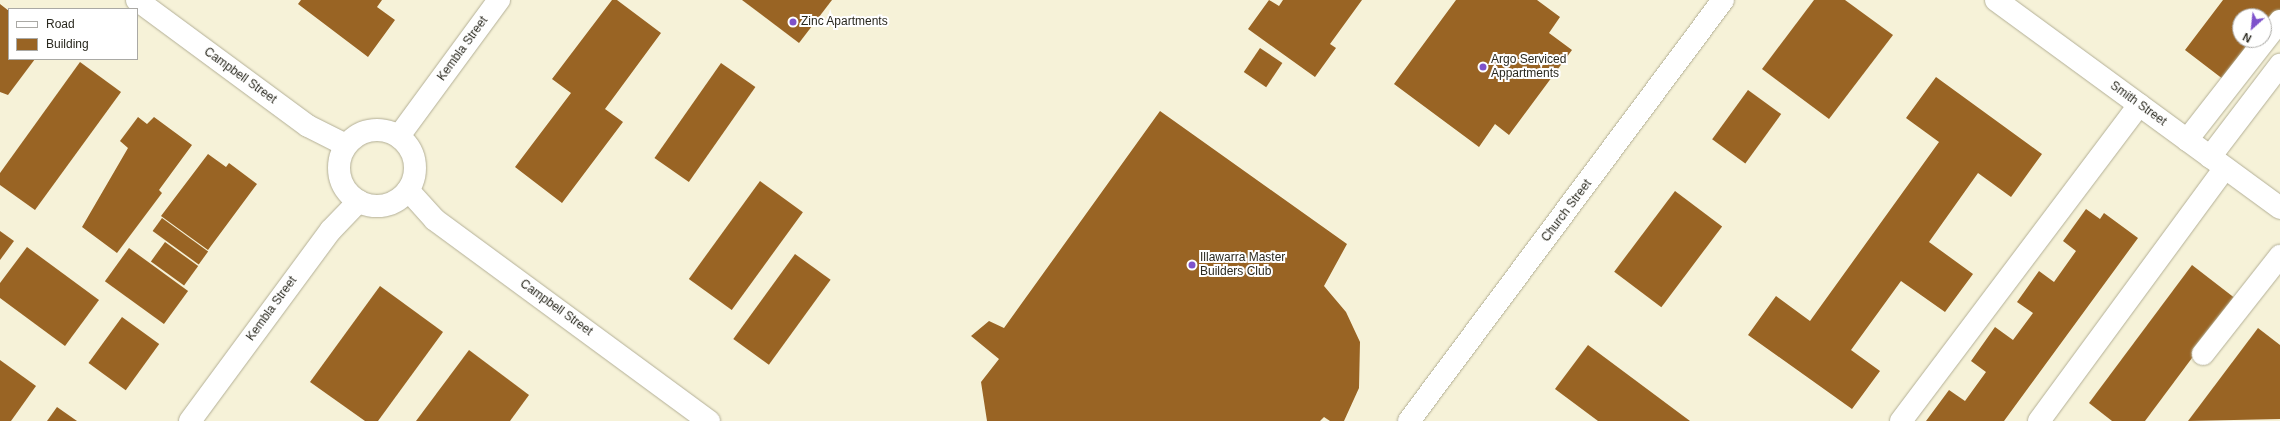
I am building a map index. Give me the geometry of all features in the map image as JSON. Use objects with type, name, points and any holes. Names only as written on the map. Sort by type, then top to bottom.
[{"type":"street","name":"Campbell Street","points":[[137,0],[308,126],[346,145]]},
{"type":"street","name":"Kembla Street","points":[[399,136],[499,0]]},
{"type":"street","name":"Church Street","points":[[1410,421],[1723,0]]},
{"type":"street","name":"Smith Street","points":[[1996,0],[2280,208]]},
{"type":"street","points":[[2187,140],[2280,21]]},
{"type":"street","points":[[2039,421],[2218,162],[2280,65]]},
{"type":"street","points":[[1901,421],[2139,105]]},
{"type":"street","points":[[373,130],[399,136],[414,157],[415,170],[408,190],[394,202],[381,206],[359,201],[349,194],[339,173],[346,145],[361,133],[373,130]]},
{"type":"street","name":"Campbell Street","points":[[408,190],[436,220],[709,421]]},
{"type":"street","name":"Kembla Street","points":[[190,421],[331,230],[359,201]]},
{"type":"street","points":[[2203,354],[2280,256]]},
{"type":"building","points":[[301,0],[382,0],[377,7],[395,20],[368,57],[298,4]]},
{"type":"building","points":[[612,0],[617,0],[661,33],[605,109],[623,122],[562,203],[515,167],[571,93],[552,79]]},
{"type":"building","name":"Zinc Apartments","points":[[742,0],[832,0],[799,43]]},
{"type":"building","points":[[1269,0],[1279,6],[1283,0],[1362,0],[1330,44],[1336,48],[1315,77],[1248,29]]},
{"type":"building","name":"Argo Serviced Appartments","points":[[1456,0],[1537,0],[1560,17],[1549,33],[1572,50],[1509,135],[1495,124],[1479,147],[1394,84]]},
{"type":"building","points":[[1814,0],[1845,0],[1893,35],[1829,119],[1762,69]]},
{"type":"building","points":[[2223,0],[2280,0],[2280,23],[2272,34],[2272,8],[2232,8],[2232,48],[2261,48],[2232,86],[2185,50]]},
{"type":"building","points":[[0,4],[8,10],[8,60],[34,60],[8,95],[0,92]]},
{"type":"building","points":[[1260,48],[1282,63],[1266,87],[1244,72]]},
{"type":"building","points":[[80,62],[121,92],[35,210],[0,185],[0,173]]},
{"type":"building","points":[[721,63],[755,87],[689,182],[654,158]]},
{"type":"building","points":[[1936,77],[2042,154],[2011,197],[1978,173],[1929,242],[1973,274],[1945,312],[1901,281],[1851,350],[1880,371],[1852,409],[1748,335],[1776,296],[1810,321],[1939,142],[1906,118]]},
{"type":"building","points":[[1748,90],[1781,114],[1745,163],[1712,139]]},
{"type":"building","name":"Illawarra Master Builders Club","points":[[1160,111],[1347,244],[1324,286],[1346,312],[1360,342],[1359,388],[1344,421],[1330,421],[1324,417],[1320,421],[987,421],[981,382],[999,359],[971,336],[989,321],[1004,328]]},
{"type":"building","points":[[138,117],[147,124],[154,117],[192,145],[159,190],[162,193],[117,253],[82,227],[128,148],[120,141]]},
{"type":"building","points":[[208,154],[226,167],[229,163],[257,184],[208,250],[161,216]]},
{"type":"building","points":[[760,181],[803,212],[732,310],[689,279]]},
{"type":"building","points":[[1675,191],[1722,227],[1661,307],[1614,272]]},
{"type":"building","points":[[2086,209],[2100,219],[2104,213],[2138,238],[2004,421],[1926,421],[1949,390],[1965,401],[1986,372],[1971,361],[1995,327],[2013,340],[2033,313],[2017,302],[2039,271],[2054,282],[2076,251],[2063,241]]},
{"type":"building","points":[[162,218],[208,252],[199,264],[153,231]]},
{"type":"building","points":[[0,231],[14,241],[0,260]]},
{"type":"building","points":[[165,242],[198,266],[184,286],[151,261]]},
{"type":"building","points":[[27,247],[99,300],[65,346],[0,298],[0,283]]},
{"type":"building","points":[[129,248],[188,291],[164,324],[105,281]]},
{"type":"building","points":[[795,254],[831,280],[769,365],[733,339]]},
{"type":"building","points":[[2192,265],[2236,299],[2145,421],[2112,421],[2089,403]]},
{"type":"building","points":[[380,286],[443,332],[378,421],[365,421],[310,382]]},
{"type":"building","points":[[122,317],[159,344],[126,390],[88,363]]},
{"type":"building","points":[[2258,328],[2280,345],[2280,419],[2188,421]]},
{"type":"building","points":[[1588,345],[1690,421],[1598,421],[1555,389]]},
{"type":"building","points":[[469,350],[529,395],[510,421],[416,421]]},
{"type":"building","points":[[0,360],[36,386],[11,421],[0,421]]},
{"type":"building","points":[[57,407],[77,421],[47,421]]},
{"type":"place","name":"Zinc Apartments","points":[[793,22]]},
{"type":"place","name":"Argo Serviced Appartments","points":[[1483,67]]},
{"type":"place","name":"Illawarra Master Builders Club","points":[[1192,265]]}]
